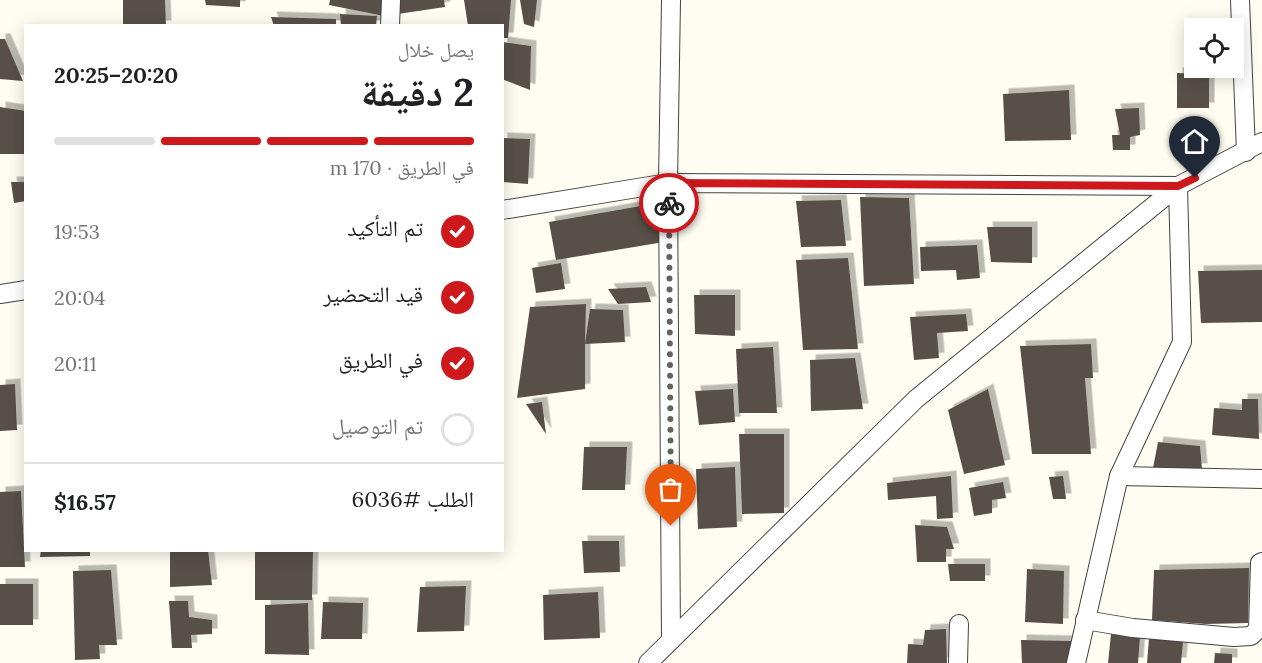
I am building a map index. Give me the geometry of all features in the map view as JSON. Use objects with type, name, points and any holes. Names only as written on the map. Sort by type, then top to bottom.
[{"type":"street","points":[[390,24],[391,0]]},
{"type":"street","points":[[671,0],[668,183],[671,640]]},
{"type":"street","points":[[1240,0],[1246,152]]},
{"type":"street","points":[[648,663],[916,399],[1178,186],[1262,142]]},
{"type":"street","points":[[504,210],[668,183],[1178,186]]},
{"type":"street","points":[[1076,663],[1119,476],[1182,342],[1178,186]]},
{"type":"street","points":[[0,294],[24,290]]},
{"type":"street","points":[[1119,476],[1262,479]]},
{"type":"street","points":[[1085,620],[1133,628],[1234,637],[1251,636],[1258,629],[1262,562]]},
{"type":"street","points":[[958,663],[959,624]]},
{"type":"building","points":[[123,0],[165,0],[166,24],[123,24]]},
{"type":"building","points":[[205,0],[240,0],[240,7],[206,5]]},
{"type":"building","points":[[330,0],[382,0],[384,16],[329,5]]},
{"type":"building","points":[[392,0],[444,0],[445,7],[391,15]]},
{"type":"building","points":[[464,0],[511,0],[508,38],[504,38],[504,24],[468,24]]},
{"type":"building","points":[[520,0],[537,0],[534,27],[524,24]]},
{"type":"building","points":[[340,14],[377,16],[376,24],[341,24]]},
{"type":"building","points":[[271,17],[336,19],[336,24],[273,24]]},
{"type":"building","points":[[0,39],[5,39],[23,81],[0,79]]},
{"type":"building","points":[[504,42],[531,46],[530,90],[504,80]]},
{"type":"building","points":[[1177,73],[1184,73],[1184,78],[1209,78],[1209,108],[1177,108]]},
{"type":"building","points":[[1069,90],[1071,140],[1005,141],[1003,94]]},
{"type":"building","points":[[0,107],[24,111],[24,154],[0,154]]},
{"type":"building","points":[[1139,108],[1140,135],[1130,137],[1130,150],[1113,150],[1112,135],[1120,135],[1115,109]]},
{"type":"building","points":[[504,138],[530,139],[528,184],[504,182]]},
{"type":"building","points":[[11,182],[24,182],[24,201],[14,203]]},
{"type":"building","points":[[860,197],[909,198],[914,284],[864,286]]},
{"type":"building","points":[[841,200],[846,246],[801,247],[796,201]]},
{"type":"building","points":[[658,203],[664,242],[556,260],[549,222]]},
{"type":"building","points":[[987,227],[1032,227],[1032,263],[991,262]]},
{"type":"building","points":[[977,245],[980,278],[957,280],[956,270],[921,271],[920,247]]},
{"type":"building","points":[[848,258],[858,349],[803,350],[796,260]]},
{"type":"building","points":[[561,263],[565,289],[536,293],[532,268]]},
{"type":"building","points":[[1262,270],[1262,322],[1201,323],[1198,271]]},
{"type":"building","points":[[646,287],[651,302],[618,304],[608,289]]},
{"type":"building","points":[[694,295],[735,295],[735,336],[695,334]]},
{"type":"building","points":[[586,304],[585,389],[517,398],[530,307]]},
{"type":"building","points":[[590,309],[623,310],[625,342],[585,344]]},
{"type":"building","points":[[966,314],[968,331],[937,333],[939,358],[914,360],[910,317]]},
{"type":"building","points":[[1091,344],[1093,378],[1085,378],[1091,454],[1032,454],[1020,346]]},
{"type":"building","points":[[773,347],[777,413],[739,413],[736,349]]},
{"type":"building","points":[[855,358],[863,409],[811,411],[810,360]]},
{"type":"building","points":[[15,384],[17,430],[0,431],[0,385]]},
{"type":"building","points":[[733,389],[735,422],[699,425],[695,391]]},
{"type":"building","points":[[988,389],[1005,465],[964,474],[948,410]]},
{"type":"building","points":[[1242,399],[1258,399],[1259,439],[1212,435],[1214,408],[1242,410]]},
{"type":"building","points":[[542,402],[546,434],[526,404]]},
{"type":"building","points":[[739,434],[784,434],[784,513],[742,514]]},
{"type":"building","points":[[1158,442],[1200,446],[1202,469],[1153,468]]},
{"type":"building","points":[[584,447],[627,447],[625,490],[582,490]]},
{"type":"building","points":[[735,467],[737,527],[698,529],[696,469]]},
{"type":"building","points":[[951,476],[953,518],[937,519],[936,496],[888,500],[887,483]]},
{"type":"building","points":[[1063,476],[1066,499],[1053,499],[1049,477]]},
{"type":"building","points":[[1003,482],[1006,498],[992,500],[992,513],[974,516],[969,488]]},
{"type":"building","points":[[21,491],[25,567],[0,567],[0,492]]},
{"type":"building","points":[[915,525],[947,527],[954,549],[946,549],[946,562],[917,562]]},
{"type":"building","points":[[582,541],[619,541],[620,572],[584,573]]},
{"type":"building","points":[[41,552],[90,552],[90,556],[40,557]]},
{"type":"building","points":[[170,552],[208,552],[212,585],[170,587]]},
{"type":"building","points":[[255,552],[313,552],[312,600],[255,600]]},
{"type":"building","points":[[948,564],[985,564],[985,581],[950,581]]},
{"type":"building","points":[[1249,568],[1248,623],[1206,624],[1152,620],[1154,570]]},
{"type":"building","points":[[1027,569],[1064,571],[1063,624],[1025,622]]},
{"type":"building","points":[[111,570],[117,645],[99,645],[100,659],[75,660],[73,571]]},
{"type":"building","points":[[0,584],[33,584],[33,625],[0,625]]},
{"type":"building","points":[[466,586],[464,631],[417,632],[420,587]]},
{"type":"building","points":[[598,592],[600,638],[544,640],[543,595]]},
{"type":"building","points":[[169,601],[188,601],[189,617],[212,620],[212,634],[191,635],[192,648],[172,648]]},
{"type":"building","points":[[323,602],[363,603],[362,639],[321,639]]},
{"type":"building","points":[[308,603],[309,655],[265,654],[265,605]]},
{"type":"building","points":[[946,629],[947,663],[907,663],[908,644],[923,645],[925,630]]},
{"type":"building","points":[[1111,634],[1140,637],[1138,663],[1108,663]]},
{"type":"building","points":[[1149,639],[1183,642],[1181,663],[1147,663]]},
{"type":"building","points":[[1021,640],[1073,641],[1070,663],[1022,663]]},
{"type":"building","points":[[1215,653],[1232,654],[1232,663],[1214,663]]},
{"type":"way so far","points":[[669,203],[671,526]]},
{"type":"route","points":[[669,203],[668,183],[1178,186],[1195,178]]}]
